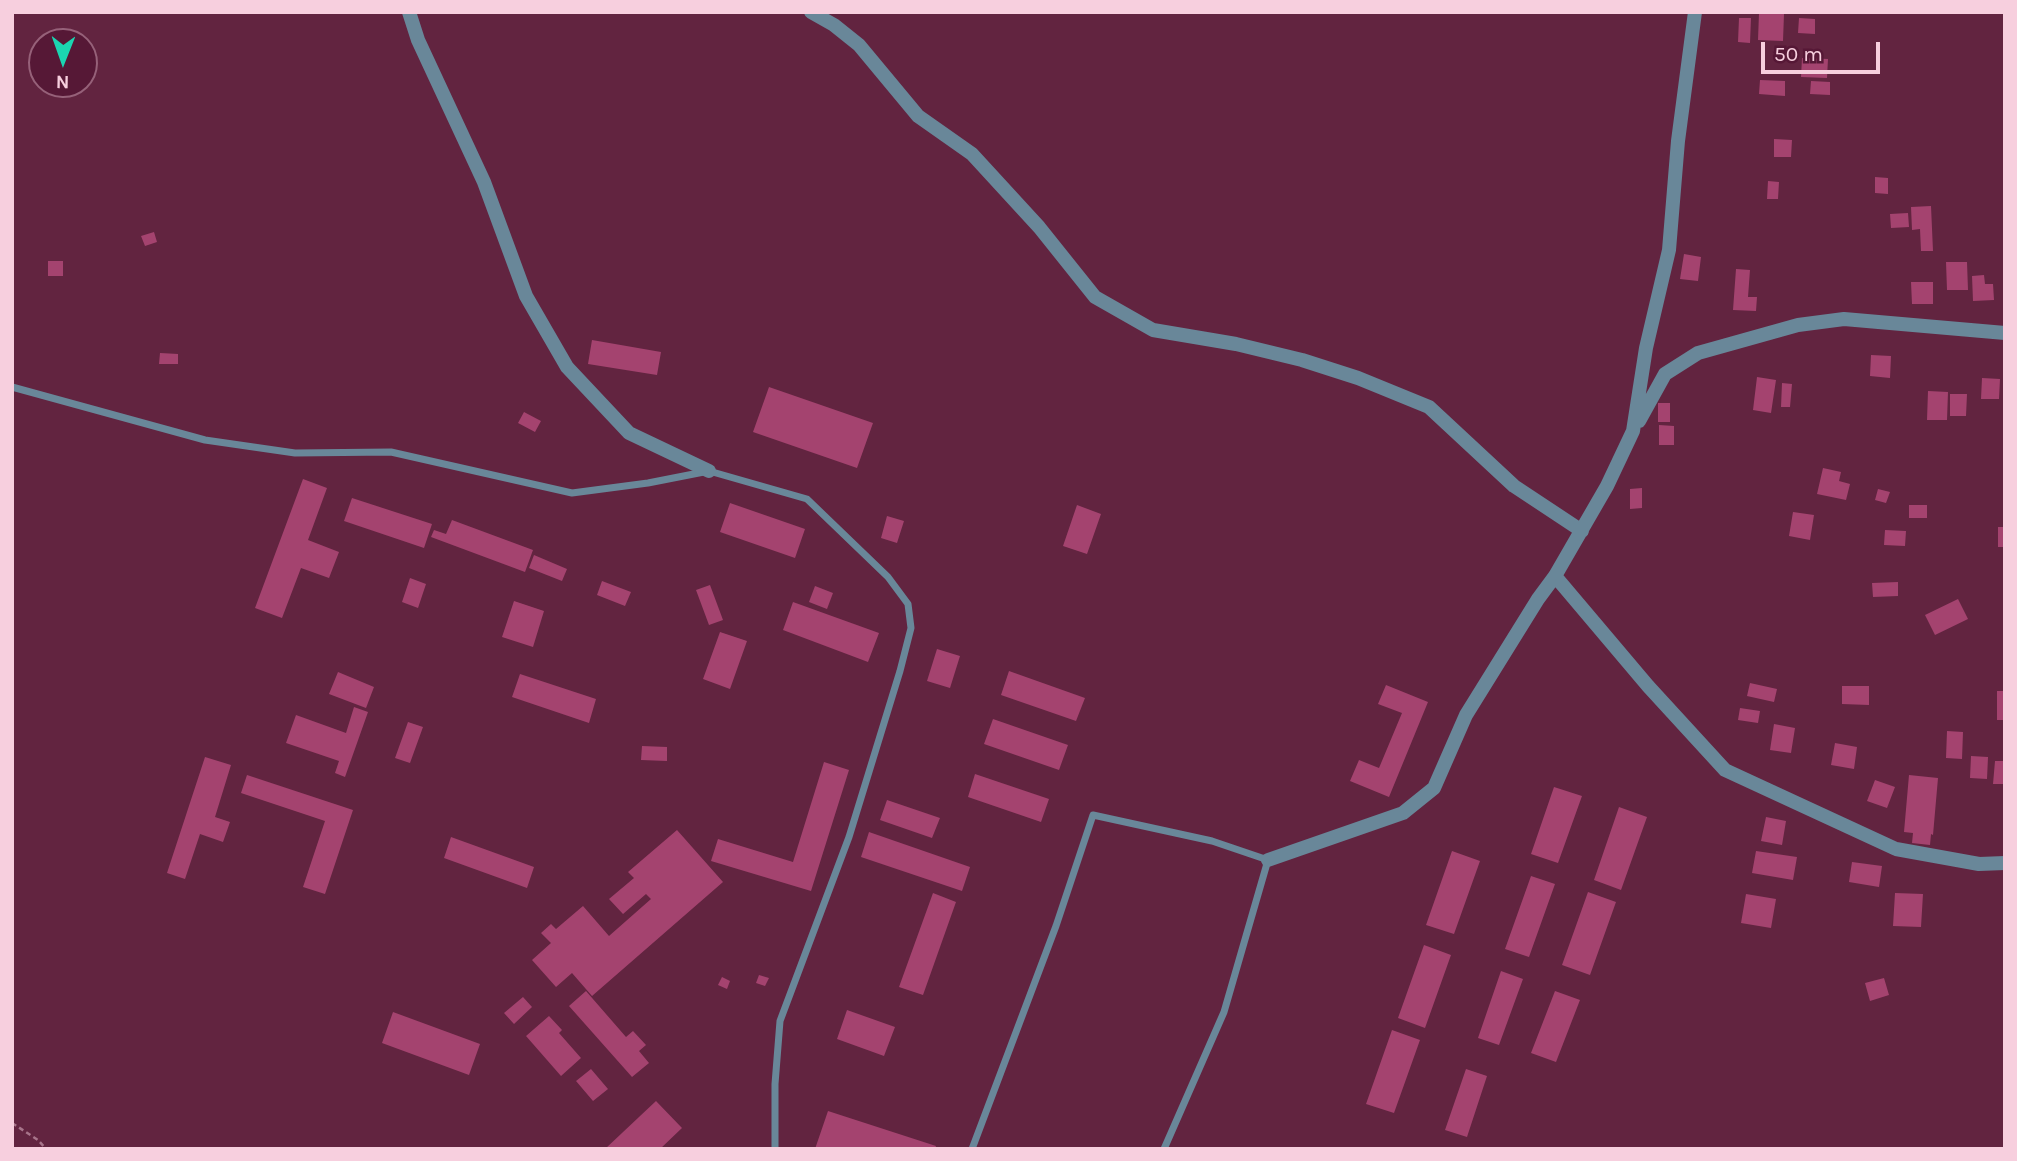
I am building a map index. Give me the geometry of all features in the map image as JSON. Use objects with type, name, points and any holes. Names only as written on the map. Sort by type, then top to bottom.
[{"type":"street","points":[[409,12],[418,40],[484,182],[526,296],[567,366],[629,433],[709,471]]},
{"type":"street","points":[[811,12],[834,25],[859,45],[918,116],[972,154],[1039,227],[1095,297],[1153,330],[1236,344],[1302,359],[1429,407],[1514,486],[1582,531]]},
{"type":"street","points":[[1633,431],[1646,348],[1669,250],[1678,141],[1695,12]]},
{"type":"street","points":[[1268,860],[1403,813],[1434,788],[1466,715],[1582,531],[1665,374],[1698,353],[1798,325],[1844,319],[2005,333]]},
{"type":"street","points":[[1555,576],[1648,686],[1725,770],[1896,849],[1979,864],[2005,863]]},
{"type":"lane","points":[[12,387],[205,440],[295,453],[391,452],[572,493],[648,483],[709,471],[807,499],[888,577],[908,604],[911,628],[853,825],[780,1021],[775,1084],[775,1149]]},
{"type":"lane","points":[[972,1149],[1056,926],[1093,815],[1212,841],[1268,860],[1224,1012],[1164,1149]]},
{"type":"path","points":[[12,1123],[38,1140],[46,1149]]},
{"type":"building","points":[[1759,13],[1784,14],[1783,41],[1758,40]]},
{"type":"building","points":[[1739,18],[1751,18],[1750,43],[1738,42]]},
{"type":"building","points":[[1799,18],[1815,19],[1815,34],[1798,33]]},
{"type":"building","points":[[1802,58],[1828,59],[1827,78],[1801,77]]},
{"type":"building","points":[[1760,80],[1785,81],[1785,96],[1759,94]]},
{"type":"building","points":[[1811,81],[1830,82],[1830,95],[1810,94]]},
{"type":"building","points":[[1774,139],[1792,140],[1791,157],[1774,157]]},
{"type":"building","points":[[1875,177],[1888,178],[1888,194],[1875,193]]},
{"type":"building","points":[[1768,181],[1779,182],[1778,199],[1767,199]]},
{"type":"building","points":[[1931,206],[1933,251],[1921,251],[1920,229],[1912,230],[1911,207]]},
{"type":"building","points":[[1908,213],[1909,227],[1891,228],[1890,214]]},
{"type":"building","points":[[154,232],[157,242],[145,246],[141,236]]},
{"type":"building","points":[[1684,254],[1701,257],[1698,281],[1680,279]]},
{"type":"building","points":[[48,261],[63,261],[63,276],[48,276]]},
{"type":"building","points":[[1946,262],[1967,262],[1968,290],[1947,290]]},
{"type":"building","points":[[1736,269],[1750,270],[1748,297],[1757,297],[1756,311],[1733,310]]},
{"type":"building","points":[[1984,275],[1985,284],[1993,284],[1994,300],[1973,301],[1972,276]]},
{"type":"building","points":[[1911,282],[1933,282],[1933,304],[1912,304]]},
{"type":"building","points":[[592,340],[661,352],[657,375],[588,364]]},
{"type":"building","points":[[160,353],[178,354],[178,364],[159,364]]},
{"type":"building","points":[[1871,355],[1891,356],[1890,378],[1870,376]]},
{"type":"building","points":[[1757,377],[1776,380],[1771,413],[1753,410]]},
{"type":"building","points":[[1982,378],[2000,379],[1999,399],[1981,399]]},
{"type":"building","points":[[1782,383],[1792,384],[1790,407],[1781,407]]},
{"type":"building","points":[[769,387],[873,423],[857,468],[753,432]]},
{"type":"building","points":[[1928,391],[1948,392],[1947,420],[1927,420]]},
{"type":"building","points":[[1950,394],[1967,394],[1966,416],[1950,416]]},
{"type":"building","points":[[1658,403],[1670,403],[1670,422],[1658,422]]},
{"type":"building","points":[[524,412],[541,421],[535,432],[518,423]]},
{"type":"building","points":[[1659,425],[1674,426],[1674,445],[1659,445]]},
{"type":"building","points":[[1823,468],[1841,472],[1839,481],[1850,484],[1846,500],[1817,494]]},
{"type":"building","points":[[303,479],[327,488],[308,540],[339,552],[329,578],[301,568],[282,618],[255,608]]},
{"type":"building","points":[[1642,488],[1642,508],[1630,509],[1630,489]]},
{"type":"building","points":[[1878,489],[1890,492],[1886,503],[1875,500]]},
{"type":"building","points":[[352,498],[432,524],[424,548],[344,521]]},
{"type":"building","points":[[730,503],[805,529],[795,558],[720,532]]},
{"type":"building","points":[[1077,505],[1101,514],[1087,554],[1063,546]]},
{"type":"building","points":[[1909,505],[1927,505],[1927,518],[1909,518]]},
{"type":"building","points":[[1793,512],[1814,515],[1810,540],[1789,536]]},
{"type":"building","points":[[887,516],[904,521],[897,543],[881,538]]},
{"type":"building","points":[[452,520],[533,550],[525,572],[431,537],[434,530],[446,534]]},
{"type":"building","points":[[1998,527],[2005,527],[2005,547],[1998,547]]},
{"type":"building","points":[[1885,530],[1906,531],[1905,546],[1884,545]]},
{"type":"building","points":[[534,555],[567,569],[562,581],[529,568]]},
{"type":"building","points":[[410,578],[426,584],[418,608],[402,602]]},
{"type":"building","points":[[602,581],[631,592],[625,606],[597,595]]},
{"type":"building","points":[[1898,582],[1898,596],[1873,597],[1872,583]]},
{"type":"building","points":[[710,585],[723,620],[709,625],[696,590]]},
{"type":"building","points":[[815,586],[833,593],[827,609],[809,602]]},
{"type":"building","points":[[1958,599],[1968,619],[1935,635],[1925,615]]},
{"type":"building","points":[[514,601],[544,611],[533,647],[502,637]]},
{"type":"building","points":[[793,602],[879,633],[868,662],[783,630]]},
{"type":"building","points":[[720,632],[747,641],[730,689],[703,679]]},
{"type":"building","points":[[937,649],[960,656],[950,688],[927,681]]},
{"type":"building","points":[[1009,671],[1085,698],[1076,721],[1001,695]]},
{"type":"building","points":[[338,672],[374,687],[366,708],[329,694]]},
{"type":"building","points":[[520,674],[596,699],[589,723],[512,697]]},
{"type":"building","points":[[1750,683],[1777,689],[1774,702],[1747,696]]},
{"type":"building","points":[[1386,685],[1428,702],[1389,797],[1350,781],[1359,760],[1379,768],[1402,713],[1378,704]]},
{"type":"building","points":[[1842,686],[1869,686],[1869,705],[1842,704]]},
{"type":"building","points":[[1997,691],[2005,691],[2005,720],[1997,720]]},
{"type":"building","points":[[354,707],[368,712],[345,777],[335,773],[339,761],[286,743],[296,715],[346,733]]},
{"type":"building","points":[[1740,708],[1760,711],[1758,723],[1738,720]]},
{"type":"building","points":[[993,719],[1068,745],[1059,770],[984,744]]},
{"type":"building","points":[[408,722],[423,727],[410,763],[395,758]]},
{"type":"building","points":[[1774,724],[1795,728],[1791,753],[1770,750]]},
{"type":"building","points":[[1947,731],[1963,732],[1962,759],[1946,758]]},
{"type":"building","points":[[1835,743],[1857,747],[1854,769],[1831,765]]},
{"type":"building","points":[[642,746],[667,747],[667,761],[641,760]]},
{"type":"building","points":[[1971,756],[1988,757],[1987,779],[1970,778]]},
{"type":"building","points":[[205,757],[231,765],[215,817],[230,822],[223,842],[200,834],[185,879],[167,873]]},
{"type":"building","points":[[1995,761],[2005,761],[2005,784],[1993,784]]},
{"type":"building","points":[[824,762],[849,770],[811,891],[711,861],[718,839],[793,862]]},
{"type":"building","points":[[975,774],[1049,799],[1041,822],[968,797]]},
{"type":"building","points":[[247,775],[353,810],[325,894],[303,887],[325,821],[241,793]]},
{"type":"building","points":[[1909,775],[1938,778],[1930,845],[1912,843],[1913,833],[1904,832]]},
{"type":"building","points":[[1875,780],[1895,787],[1887,808],[1867,801]]},
{"type":"building","points":[[1554,787],[1582,796],[1558,863],[1531,854]]},
{"type":"building","points":[[887,800],[940,818],[932,838],[880,820]]},
{"type":"building","points":[[1619,807],[1647,817],[1621,890],[1594,880]]},
{"type":"building","points":[[1766,817],[1786,821],[1782,845],[1761,841]]},
{"type":"building","points":[[677,830],[723,882],[592,996],[572,973],[556,987],[532,960],[551,943],[541,933],[551,924],[556,929],[583,906],[609,936],[651,899],[646,894],[623,914],[609,899],[634,878],[628,872]]},
{"type":"building","points":[[869,832],[970,867],[962,891],[861,857]]},
{"type":"building","points":[[451,837],[534,867],[527,888],[444,858]]},
{"type":"building","points":[[1452,851],[1480,861],[1454,934],[1426,925]]},
{"type":"building","points":[[1756,851],[1797,857],[1793,880],[1752,873]]},
{"type":"building","points":[[1852,862],[1882,866],[1879,887],[1849,882]]},
{"type":"building","points":[[1531,876],[1555,884],[1529,957],[1505,949]]},
{"type":"building","points":[[1588,892],[1616,902],[1590,975],[1562,965]]},
{"type":"building","points":[[933,893],[956,902],[923,995],[899,987]]},
{"type":"building","points":[[1895,893],[1923,894],[1921,927],[1893,926]]},
{"type":"building","points":[[1746,894],[1776,899],[1771,928],[1741,923]]},
{"type":"building","points":[[1424,945],[1451,955],[1425,1028],[1398,1018]]},
{"type":"building","points":[[1501,971],[1523,979],[1499,1045],[1478,1038]]},
{"type":"building","points":[[759,975],[769,978],[765,986],[756,983]]},
{"type":"building","points":[[722,977],[730,981],[727,989],[718,985]]},
{"type":"building","points":[[1884,978],[1889,995],[1870,1001],[1865,983]]},
{"type":"building","points":[[586,991],[626,1037],[633,1031],[646,1045],[639,1051],[649,1063],[632,1077],[569,1006]]},
{"type":"building","points":[[1555,991],[1580,1000],[1556,1062],[1531,1053]]},
{"type":"building","points":[[523,997],[532,1007],[514,1024],[504,1013]]},
{"type":"building","points":[[847,1010],[895,1027],[884,1056],[837,1039]]},
{"type":"building","points":[[393,1012],[480,1044],[469,1075],[382,1043]]},
{"type":"building","points":[[549,1016],[562,1030],[559,1033],[581,1058],[561,1076],[526,1036]]},
{"type":"building","points":[[1392,1030],[1420,1040],[1394,1113],[1366,1104]]},
{"type":"building","points":[[591,1069],[608,1089],[593,1101],[576,1081]]},
{"type":"building","points":[[1466,1069],[1487,1076],[1467,1137],[1445,1130]]},
{"type":"building","points":[[656,1101],[682,1128],[660,1149],[605,1149]]},
{"type":"building","points":[[828,1111],[936,1146],[935,1149],[815,1149]]}]
